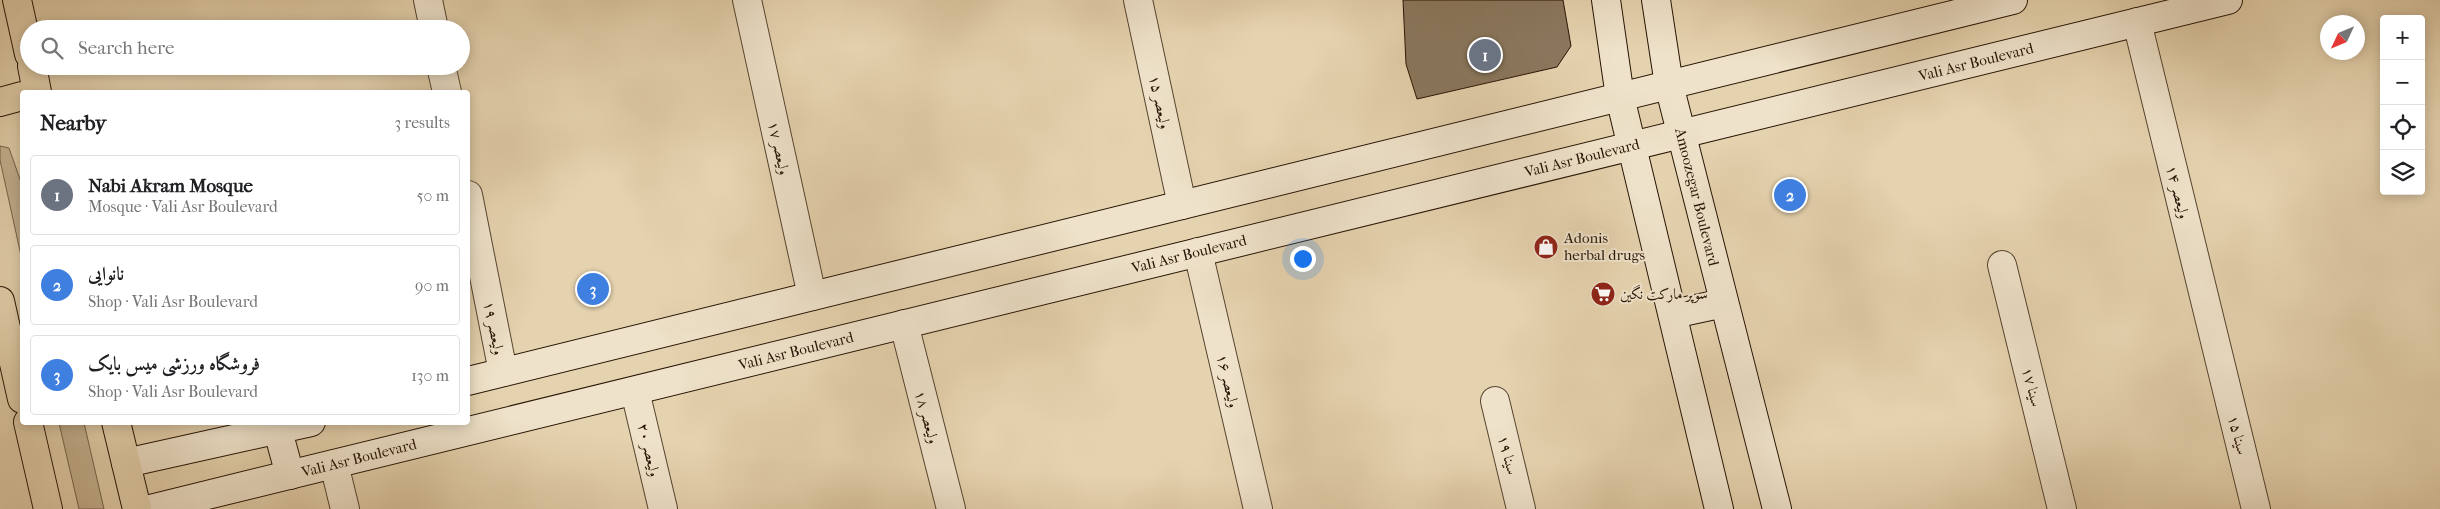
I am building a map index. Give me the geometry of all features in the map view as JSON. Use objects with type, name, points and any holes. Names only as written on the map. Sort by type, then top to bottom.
[{"type":"main road","points":[[17,0],[21,20]]},
{"type":"main road","points":[[428,0],[432,20]]},
{"type":"main road","name":"ولیعصر ۱۷","points":[[747,0],[812,296]]},
{"type":"main road","name":"ولیعصر ۱۵","points":[[1138,0],[1182,205]]},
{"type":"main road","points":[[1606,0],[1620,97],[1720,509]]},
{"type":"main road","name":"Amoozegar Boulevard","points":[[1656,0],[1669,85],[1777,509]]},
{"type":"main road","points":[[470,380],[2014,0]]},
{"type":"main road","name":"Vali Asr Boulevard","points":[[150,509],[2228,0]]},
{"type":"main road","name":"ولیعصر ۱۴","points":[[2137,22],[2220,361]]},
{"type":"main road","points":[[33,75],[36,90]]},
{"type":"main road","points":[[443,75],[447,90]]},
{"type":"main road","points":[[0,102],[20,97]]},
{"type":"main road","name":"ولیعصر ۱۹","points":[[470,205],[503,372]]},
{"type":"main road","name":"ولیعصر ۱۶","points":[[1198,252],[1258,509]]},
{"type":"main road","name":"سینا ۱۷","points":[[2002,265],[2062,509]]},
{"type":"main road","points":[[0,301],[20,390]]},
{"type":"main road","points":[[1672,314],[1724,303]]},
{"type":"main road","name":"ولیعصر ۱۸","points":[[904,324],[951,509]]},
{"type":"main road","name":"سینا ۱۵","points":[[2220,361],[2256,509]]},
{"type":"main road","name":"ولیعصر ۲۰","points":[[635,391],[662,509]]},
{"type":"main road","name":"سینا ۱۹","points":[[1496,401],[1522,509]]},
{"type":"main road","points":[[29,425],[48,509]]},
{"type":"main road","points":[[117,425],[137,509]]},
{"type":"main road","points":[[126,463],[300,425]]},
{"type":"main road","points":[[278,431],[290,475]]},
{"type":"main road","points":[[334,464],[345,509]]},
{"type":"shaded area","points":[[0,146],[9,148],[20,179],[20,251],[0,160]]},
{"type":"shaded area","points":[[59,425],[84,425],[104,509],[79,509]]},
{"type":"building","points":[[1403,0],[1563,0],[1571,46],[1557,67],[1417,99],[1406,64]]},
{"type":"place","name":"Nabi Akram Mosque","points":[[1485,55]]},
{"type":"place","name":"نانوایی","points":[[1790,195]]},
{"type":"place","name":"Adonis herbal drugs","points":[[1546,247]]},
{"type":"place","name":"فروشگاه ورزشی میس بایک","points":[[593,289]]},
{"type":"place","name":"سوپر مارکت نگین","points":[[1603,294]]}]
